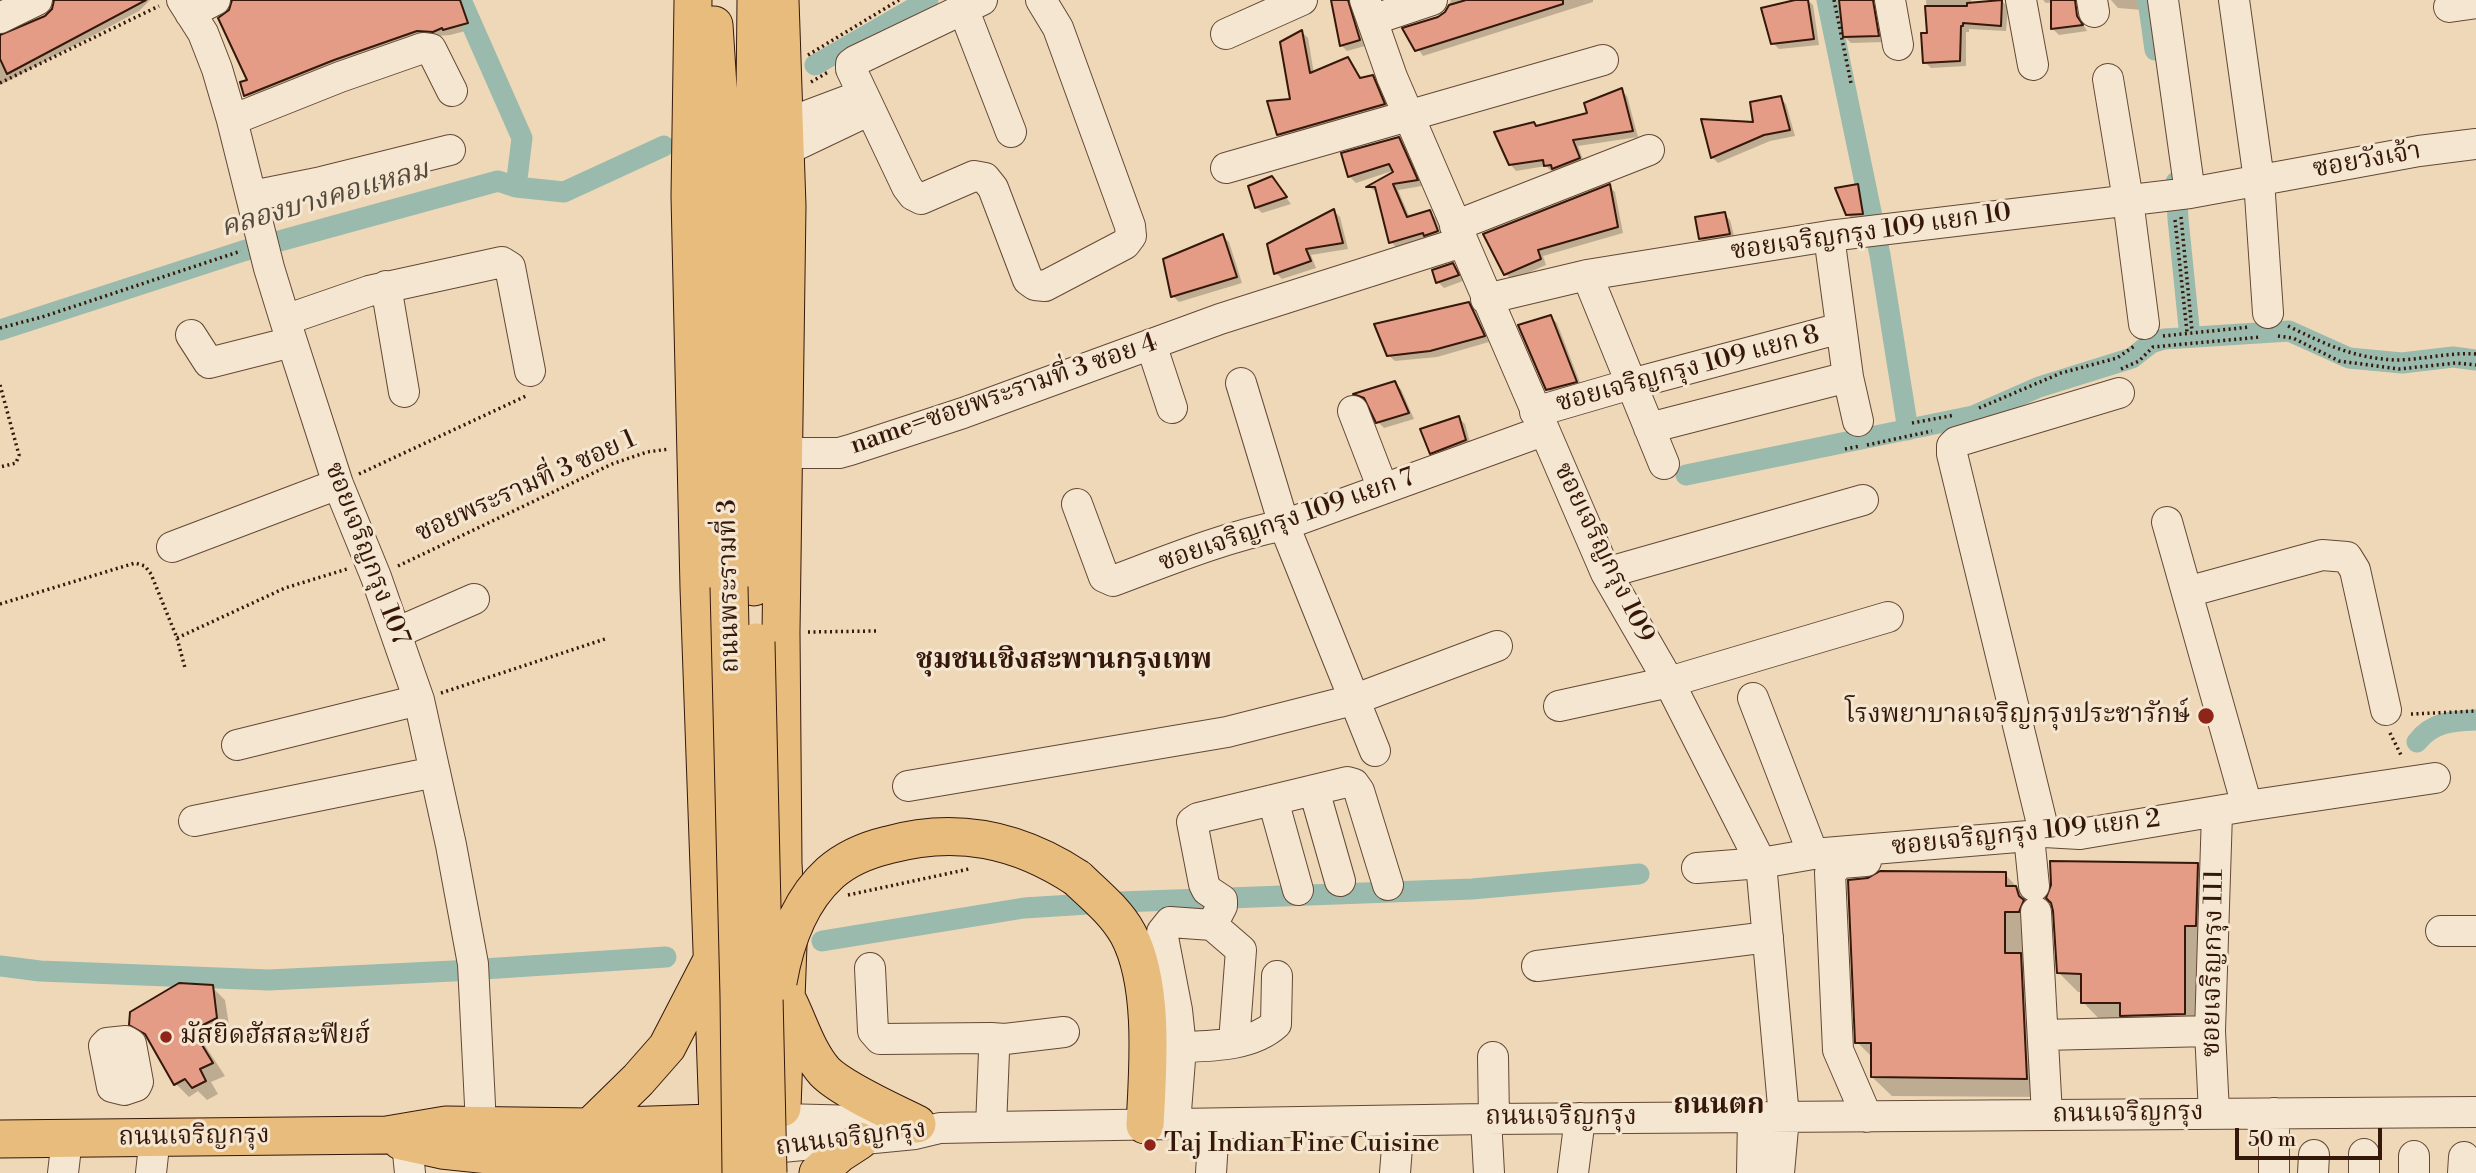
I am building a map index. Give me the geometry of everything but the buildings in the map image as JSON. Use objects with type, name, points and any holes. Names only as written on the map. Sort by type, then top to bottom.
[{"type":"main road","name":"ถนนพระรามที่ 3","points":[[693,0],[690,196],[695,445],[714,957],[725,1157]]},
{"type":"main road","name":"ถนนพระรามที่ 3","points":[[713,0],[766,1042],[779,1153]]},
{"type":"main road","name":"ถนนพระรามที่ 3","points":[[725,1157],[739,996],[741,587],[754,195],[756,0]]},
{"type":"main road","name":"ถนนพระรามที่ 3","points":[[779,1153],[788,945],[783,864],[781,632],[786,137],[780,0]]},
{"type":"main road","points":[[766,1042],[783,956],[797,918],[807,900],[831,872],[871,849],[920,837],[969,837],[1014,846],[1057,865],[1077,878],[1128,933],[1140,964],[1145,992],[1147,1077],[1160,1125]]},
{"type":"main road","points":[[710,855],[717,881],[723,891],[729,898],[749,904],[766,898],[777,881],[783,864]]},
{"type":"main road","points":[[590,1127],[667,1047],[714,957]]},
{"type":"main road","points":[[786,996],[808,1047],[828,1074],[860,1095],[928,1126]]},
{"type":"main road","name":"ถนนเจริญกรุง","points":[[402,1150],[446,1125],[590,1127],[725,1157]]},
{"type":"main road","name":"ถนนเจริญกรุง","points":[[0,1139],[65,1156],[141,1138],[442,1150],[525,1159],[649,1167],[779,1153]]},
{"type":"main road","points":[[817,1173],[859,1140]]},
{"type":"street","points":[[0,18],[37,0]]},
{"type":"street","points":[[1011,132],[973,4],[851,64],[866,103],[913,195],[921,199],[974,176],[985,178],[993,188],[1028,280],[1035,285],[1045,286],[1125,244],[1131,236],[1130,226],[1058,28],[1041,0]]},
{"type":"street","points":[[1226,34],[1302,0]]},
{"type":"street","points":[[1368,10],[1432,0]]},
{"type":"street","points":[[1890,0],[1898,44]]},
{"type":"street","points":[[2021,0],[2033,65]]},
{"type":"street","points":[[2163,0],[2181,193]]},
{"type":"street","points":[[2234,0],[2259,180],[2270,321]]},
{"type":"street","name":"ซอยเจริญกรุง 107","points":[[189,3],[211,52],[232,120],[265,252],[338,484],[373,571],[419,700],[473,974],[481,1125]]},
{"type":"street","name":"ซอยเจริญกรุง 109","points":[[1368,10],[1408,115],[1606,573],[1669,682],[1760,863],[1784,1117],[1779,1173]]},
{"type":"street","points":[[232,120],[340,77],[423,48],[431,49],[436,55],[452,91]]},
{"type":"street","points":[[1226,168],[1603,60]]},
{"type":"street","points":[[2108,79],[2146,335]]},
{"type":"street","points":[[786,137],[866,103]]},
{"type":"street","name":"ซอยวังเจ้า","points":[[2259,180],[2476,144]]},
{"type":"street","points":[[252,196],[450,150]]},
{"type":"street","name":"name=ซอยพระรามที่ 3 ซอย 4","points":[[784,453],[839,453],[963,413],[1459,234],[1649,150]]},
{"type":"street","name":"ซอยเจริญกรุง 109 แยก 10","points":[[1486,299],[1587,275],[1829,236],[2128,200],[2259,180]]},
{"type":"street","points":[[1829,236],[1848,377],[1858,421]]},
{"type":"street","points":[[191,335],[209,363],[289,331],[386,286],[502,262],[510,267],[531,382]]},
{"type":"street","points":[[1587,275],[1664,464]]},
{"type":"street","points":[[386,286],[404,393]]},
{"type":"street","name":"ซอยเจริญกรุง 109 แยก 8","points":[[1539,421],[1631,384],[1841,328]]},
{"type":"street","points":[[1151,344],[1172,408]]},
{"type":"street","points":[[1649,428],[1848,377]]},
{"type":"street","points":[[2047,1115],[2035,899],[2035,840],[1952,446],[1956,442],[2114,382]]},
{"type":"street","points":[[1241,383],[1284,525],[1375,751]]},
{"type":"street","points":[[1353,411],[1383,489]]},
{"type":"street","name":"ซอยเจริญกรุง 109 แยก 7","points":[[1077,504],[1104,577],[1113,581],[1212,545],[1284,525],[1383,489],[1539,421]]},
{"type":"street","points":[[172,547],[338,484]]},
{"type":"street","points":[[1606,573],[1863,500]]},
{"type":"street","points":[[2167,522],[2246,806]]},
{"type":"street","points":[[2187,592],[2322,555],[2347,557],[2355,570],[2396,719]]},
{"type":"street","points":[[396,633],[474,598]]},
{"type":"street","points":[[1559,706],[1669,682],[1888,617]]},
{"type":"street","points":[[908,786],[1227,732],[1353,700],[1497,646]]},
{"type":"street","points":[[1753,698],[1814,854]]},
{"type":"street","points":[[237,745],[419,700]]},
{"type":"street","points":[[194,821],[435,772]]},
{"type":"street","name":"ซอยเจริญกรุง 109 แยก 2","points":[[1697,869],[1814,854],[2035,840],[2425,779]]},
{"type":"street","points":[[1212,925],[1222,906],[1222,900],[1207,890],[1204,884],[1192,822],[1198,818],[1347,782],[1354,784],[1359,791],[1388,885]]},
{"type":"street","points":[[1314,790],[1340,881]]},
{"type":"street","points":[[1273,800],[1298,890]]},
{"type":"street","name":"ซอยเจริญกรุง 111","points":[[2214,1113],[2210,1031],[2217,813]]},
{"type":"street","points":[[1867,1117],[1838,1050],[1830,873],[1841,863],[1852,861],[2035,840]]},
{"type":"street","points":[[1160,1125],[1181,1047],[1162,932],[1170,922],[1212,925],[1241,950],[1234,1042]]},
{"type":"street","points":[[2441,931],[2476,931]]},
{"type":"street","points":[[1536,966],[1768,937]]},
{"type":"street","points":[[870,968],[873,1031],[880,1039],[1005,1039],[1064,1032]]},
{"type":"street","points":[[1181,1047],[1256,1038],[1276,1024],[1277,976]]},
{"type":"street","points":[[2043,1035],[2210,1031]]},
{"type":"street","points":[[991,1038],[994,1052],[991,1127]]},
{"type":"street","points":[[1489,1173],[1493,1057]]},
{"type":"street","points":[[124,1090],[152,1173]]},
{"type":"street","name":"ถนนเจริญกรุง","points":[[779,1153],[849,1119],[928,1126],[991,1127],[1580,1118],[2476,1112]]},
{"type":"street","points":[[2274,1113],[2274,1173]]},
{"type":"street","points":[[1752,1173],[1753,1117]]},
{"type":"street","points":[[1573,1173],[1580,1118]]},
{"type":"street","points":[[1395,1173],[1399,1121]]},
{"type":"street","points":[[1211,1173],[1214,1125]]},
{"type":"street","name":"ถนนเจริญกรุง","points":[[779,1153],[915,1134],[928,1126]]},
{"type":"path","points":[[807,56],[899,0]]},
{"type":"path","points":[[1833,0],[1851,83]]},
{"type":"path","points":[[0,83],[189,3]]},
{"type":"path","points":[[0,328],[43,317],[174,274],[265,252]]},
{"type":"path","points":[[1968,412],[2061,373],[2124,356],[2146,335],[2270,321],[2344,352],[2396,360],[2455,353],[2476,354]]},
{"type":"path","points":[[2114,382],[2153,347],[2282,335],[2339,361],[2399,369],[2456,363],[2476,365]]},
{"type":"path","points":[[338,484],[531,382]]},
{"type":"path","points":[[0,385],[19,455],[16,463],[0,467]]},
{"type":"path","points":[[1912,423],[1957,414]]},
{"type":"path","points":[[1845,449],[1933,431]]},
{"type":"path","name":"ซอยพระรามที่ 3 ซอย 1","points":[[177,638],[297,584],[339,571],[373,571],[444,543],[612,464],[647,452],[695,445]]},
{"type":"path","points":[[0,604],[135,563],[145,566],[151,574],[177,638],[185,668]]},
{"type":"path","points":[[781,632],[876,631]]},
{"type":"path","points":[[419,700],[608,638]]},
{"type":"path","points":[[2425,779],[2389,732],[2396,719],[2412,713],[2476,711]]},
{"type":"path","points":[[848,895],[969,869]]},
{"type":"waterway","points":[[461,0],[522,138],[516,187]]},
{"type":"waterway","name":"คลองบางคอแหลม","points":[[815,65],[928,0]]},
{"type":"waterway","points":[[1827,0],[1880,255],[1908,430]]},
{"type":"waterway","points":[[2148,0],[2155,50]]},
{"type":"waterway","name":"คลองบางคอแหลม","points":[[0,330],[243,251],[498,181],[516,187],[564,192],[664,146]]},
{"type":"waterway","points":[[2176,182],[2190,337]]},
{"type":"waterway","points":[[1686,475],[1973,416],[2039,387],[2132,358],[2151,343],[2164,339],[2289,331],[2349,358],[2402,363],[2453,357],[2476,360]]},
{"type":"waterway","points":[[2417,742],[2436,727],[2451,722],[2476,720]]},
{"type":"waterway","points":[[822,941],[1024,908],[1472,889],[1639,874]]},
{"type":"waterway","points":[[0,966],[40,971],[269,980],[666,957]]},
{"type":"place","name":"โรงพยาบาลเจริญกรุงประชารักษ์","points":[[2206,716]]},
{"type":"place","name":"มัสยิดฮัสสละฟียฮ์","points":[[166,1037]]},
{"type":"place","name":"Taj Indian Fine Cuisine","points":[[1150,1145]]},
{"type":"district","name":"ชุมชนเชิงสะพานกรุงเทพ","points":[[1064,661]]},
{"type":"district","name":"ถนนตก","points":[[1719,1106]]}]
